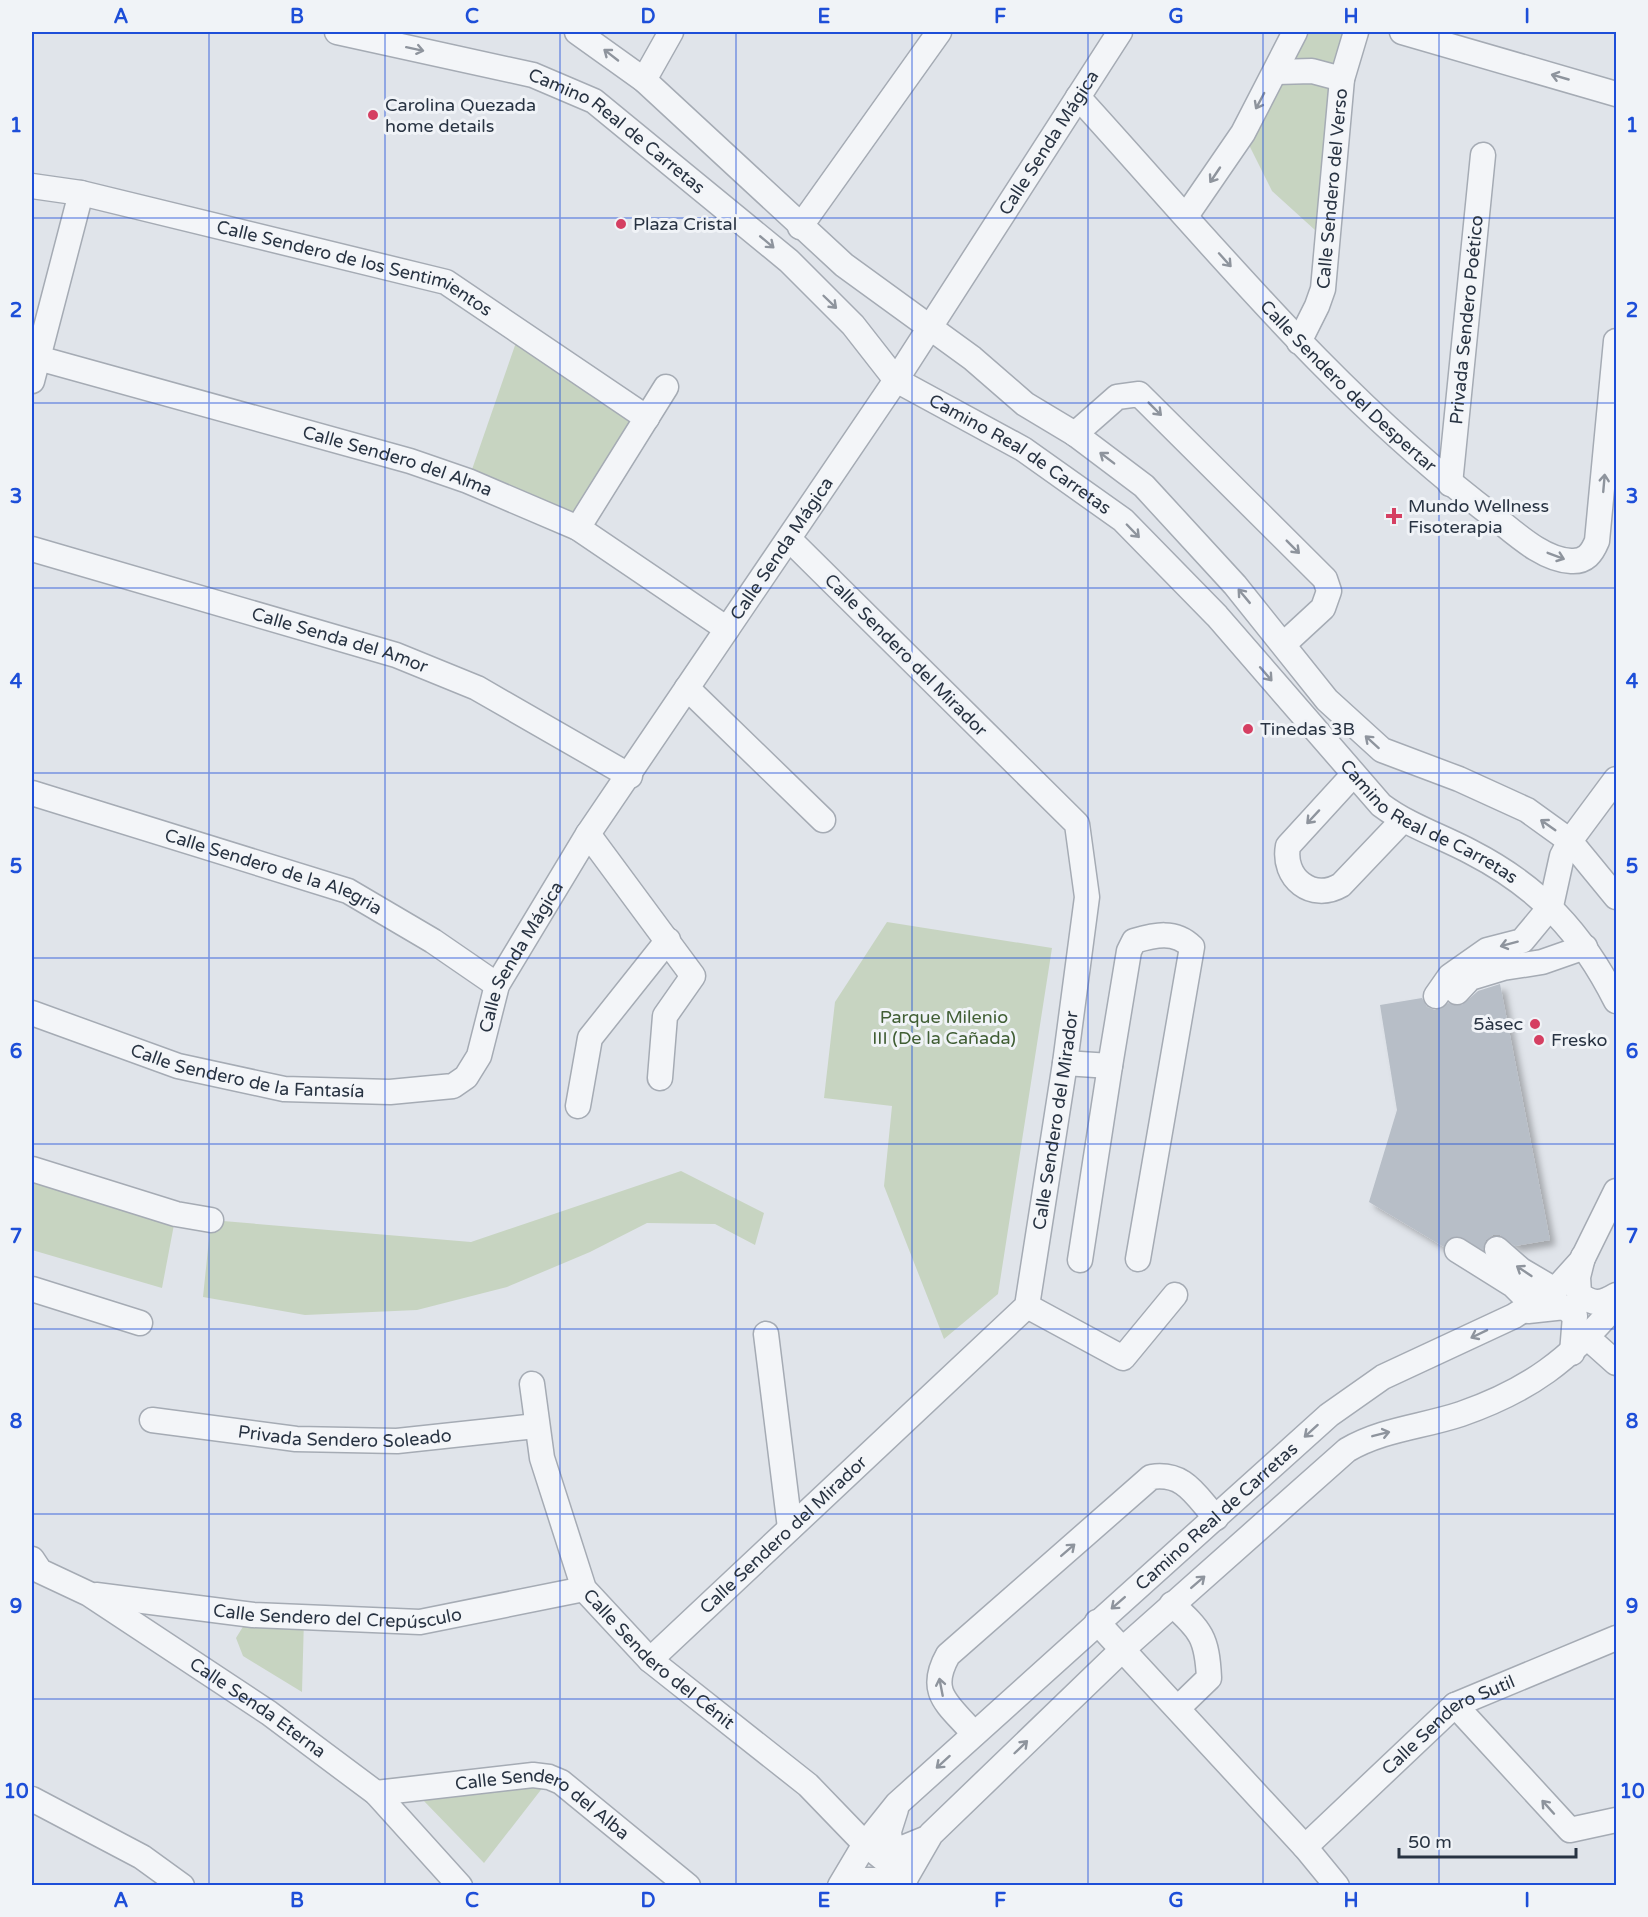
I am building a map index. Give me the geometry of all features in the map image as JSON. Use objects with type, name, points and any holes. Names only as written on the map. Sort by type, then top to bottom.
[{"type":"street","name":"Camino Real de Carretas","points":[[337,32],[533,75],[594,101],[789,261],[853,325],[896,380],[1023,448],[1123,520],[1216,616],[1353,775],[1382,805],[1402,821],[1470,851],[1514,876],[1551,906],[1582,944],[1617,1001]]},
{"type":"street","name":"Camino Real de Carretas","points":[[577,32],[644,80],[843,265],[930,326],[1025,404],[1075,434],[1144,486],[1235,585],[1327,700],[1382,750],[1494,794],[1527,810],[1570,840],[1617,897]]},
{"type":"street","points":[[644,80],[671,32]]},
{"type":"street","points":[[800,227],[939,32]]},
{"type":"street","name":"Calle Senda Mágica","points":[[466,1077],[479,1056],[497,985],[588,834],[630,776],[727,628],[896,380],[1120,32]]},
{"type":"street","points":[[1186,216],[1243,133],[1295,32]]},
{"type":"street","name":"Calle Sendero del Verso","points":[[1299,342],[1323,289],[1342,79],[1356,32]]},
{"type":"street","points":[[1402,32],[1617,94]]},
{"type":"street","points":[[1276,72],[1312,71],[1342,79]]},
{"type":"street","name":"Calle Sendero del Despertar","points":[[1078,97],[1299,342],[1450,484],[1535,548],[1570,561],[1583,560],[1592,553],[1600,522],[1617,341]]},
{"type":"street","name":"Privada Sendero Poético","points":[[1450,484],[1483,155]]},
{"type":"street","name":"Calle Sendero de los Sentimientos","points":[[32,186],[81,193],[446,282],[647,418]]},
{"type":"street","points":[[32,381],[81,193]]},
{"type":"street","name":"Calle Sendero del Alma","points":[[38,358],[410,461],[468,481],[578,528],[727,628]]},
{"type":"street","points":[[578,528],[666,387]]},
{"type":"street","points":[[1075,434],[1117,397],[1139,394],[1325,579],[1329,591],[1323,608],[1284,644]]},
{"type":"street","name":"Calle Sendero del Mirador","points":[[650,1660],[1027,1306],[1065,1063],[1087,897],[1077,824],[789,539]]},
{"type":"street","name":"Calle Senda del Amor","points":[[32,549],[396,655],[477,688],[630,776]]},
{"type":"street","points":[[687,688],[823,819]]},
{"type":"street","points":[[1353,775],[1288,846],[1287,869],[1294,878],[1311,889],[1332,891],[1341,885],[1402,821]]},
{"type":"street","points":[[1617,780],[1570,840],[1562,856],[1551,906],[1522,940],[1487,950],[1450,976],[1446,994],[1470,978],[1503,968],[1542,962],[1582,944],[1611,960],[1617,960]]},
{"type":"street","name":"Calle Sendero de la Alegria","points":[[32,793],[348,891],[433,941],[497,985]]},
{"type":"street","points":[[588,834],[693,976],[665,1016],[660,1077]]},
{"type":"street","points":[[1080,1260],[1129,951],[1134,941],[1149,936],[1173,935],[1192,947],[1138,1259]]},
{"type":"street","points":[[578,1106],[590,1038],[668,940]]},
{"type":"street","name":"Calle Sendero de la Fantasía","points":[[32,1013],[178,1066],[284,1089],[390,1092],[453,1086],[466,1077]]},
{"type":"street","points":[[1065,1063],[1110,1066]]},
{"type":"street","points":[[32,1169],[176,1214],[210,1220]]},
{"type":"street","name":"Camino Real de Carretas","points":[[840,1886],[865,1844],[897,1804],[1329,1415],[1383,1377],[1526,1309],[1555,1290],[1583,1257],[1617,1191]]},
{"type":"street","points":[[1497,1249],[1521,1270],[1555,1290]]},
{"type":"street","points":[[1457,1250],[1513,1285],[1526,1309],[1565,1307],[1575,1316],[1580,1346],[1617,1363]]},
{"type":"street","points":[[1583,1257],[1578,1277],[1579,1294],[1590,1303],[1600,1303],[1617,1295]]},
{"type":"street","points":[[32,1289],[140,1323]]},
{"type":"street","points":[[1027,1306],[1123,1358],[1175,1295]]},
{"type":"street","name":"Camino Real de Carretas","points":[[903,1881],[927,1838],[1123,1649],[1347,1449],[1369,1437],[1460,1414],[1553,1369],[1580,1346],[1617,1305]]},
{"type":"street","points":[[766,1334],[790,1528]]},
{"type":"street","name":"Calle Sendero del Cénit","points":[[532,1384],[542,1458],[584,1589],[650,1660],[808,1785],[903,1881]]},
{"type":"street","name":"Privada Sendero Soleado","points":[[152,1420],[296,1439],[330,1440],[397,1441],[536,1426]]},
{"type":"street","points":[[974,1734],[940,1694],[939,1672],[948,1655],[1151,1477],[1168,1474],[1181,1479],[1216,1518]]},
{"type":"street","name":"Calle Senda Eterna","points":[[32,1559],[40,1571],[88,1594],[269,1713],[376,1793],[460,1886]]},
{"type":"street","name":"Calle Sendero del Crepúsculo","points":[[88,1594],[253,1616],[420,1622],[584,1589]]},
{"type":"street","points":[[1172,1604],[1199,1630],[1208,1653],[1209,1678],[1178,1708]]},
{"type":"street","points":[[1097,1622],[1305,1847],[1337,1886]]},
{"type":"street","name":"Calle Sendero Sutil","points":[[1305,1847],[1455,1705],[1617,1638]]},
{"type":"street","points":[[1455,1705],[1570,1830],[1617,1820]]},
{"type":"street","name":"Calle Sendero del Alba","points":[[376,1793],[533,1775],[549,1777],[561,1782],[688,1886]]},
{"type":"street","points":[[32,1799],[142,1857],[182,1886]]},
{"type":"street","points":[[897,1804],[889,1831],[890,1842],[900,1849],[927,1838]]},
{"type":"street","points":[[853,1886],[864,1880],[875,1880],[881,1886]]},
{"type":"green space","points":[[1295,32],[1356,32],[1326,240],[1272,191],[1243,133]]},
{"type":"green space","points":[[520,331],[647,418],[578,528],[468,481]]},
{"type":"green space","name":"Parque Milenio III (De la Cañada)","points":[[887,922],[1052,948],[998,1294],[944,1339],[884,1186],[892,1106],[824,1098],[835,1002]]},
{"type":"green space","points":[[32,1169],[176,1214],[162,1288],[32,1250]]},
{"type":"green space","points":[[681,1171],[764,1213],[755,1245],[715,1224],[647,1223],[590,1252],[507,1287],[417,1310],[305,1315],[203,1297],[211,1220],[471,1242]]},
{"type":"green space","points":[[304,1618],[302,1692],[243,1656],[236,1638],[244,1625]]},
{"type":"green space","points":[[547,1782],[484,1863],[423,1800]]},
{"type":"building","points":[[1500,984],[1550,1240],[1515,1246],[1500,1235],[1493,1235],[1486,1240],[1483,1250],[1457,1236],[1450,1238],[1444,1247],[1369,1202],[1397,1110],[1380,1005],[1422,998],[1427,1007],[1435,1010],[1448,1003],[1462,1005],[1478,991]]},
{"type":"place","name":"Carolina Quezada home details","points":[[373,115]]},
{"type":"place","name":"Plaza Cristal","points":[[621,224]]},
{"type":"place","name":"Mundo Wellness Fisoterapia","points":[[1394,516]]},
{"type":"place","name":"Tinedas 3B","points":[[1248,729]]},
{"type":"place","name":"5àsec","points":[[1535,1024]]},
{"type":"place","name":"Fresko","points":[[1539,1040]]}]
